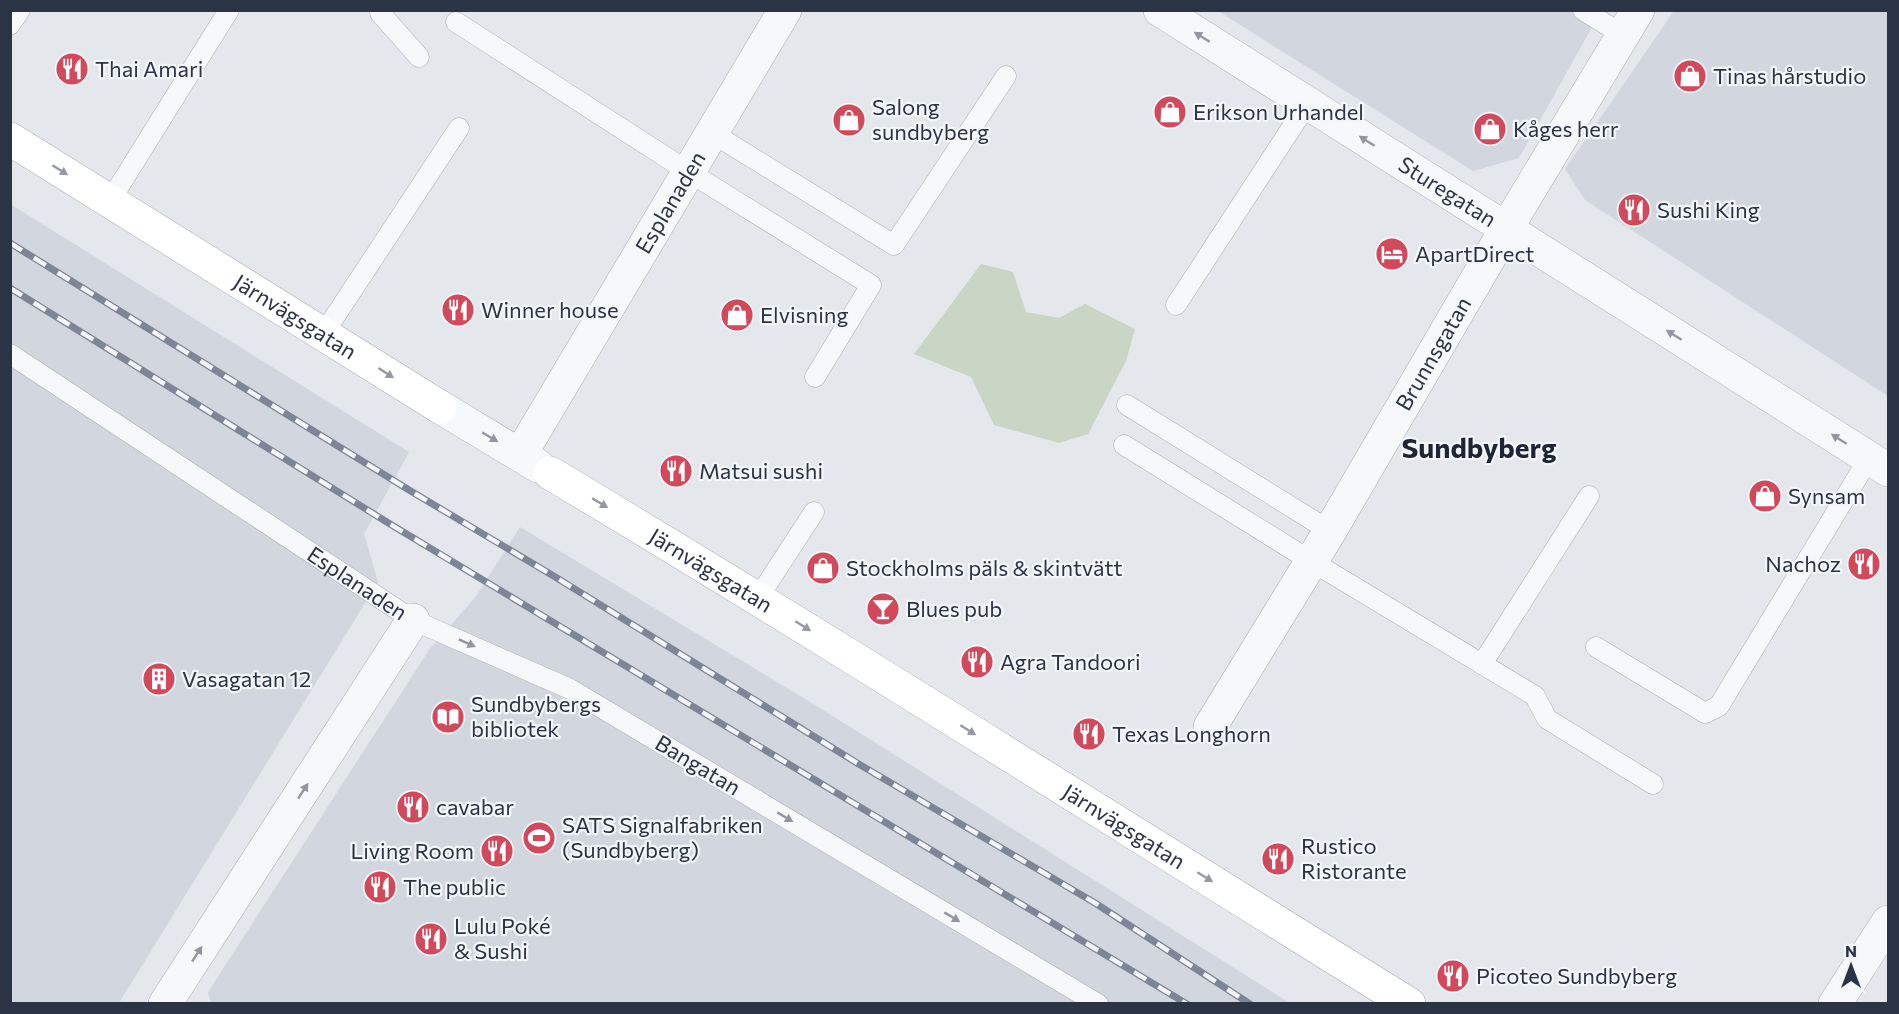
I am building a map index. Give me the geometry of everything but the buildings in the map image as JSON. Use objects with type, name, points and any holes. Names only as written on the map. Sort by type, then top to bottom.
[{"type":"street","name":"Esplanaden","points":[[520,455],[785,10]]},
{"type":"street","name":"Sturegatan","points":[[1160,10],[1879,464]]},
{"type":"street","name":"Brunnsgatan","points":[[1210,727],[1330,531],[1506,229],[1630,23]]},
{"type":"street","name":"Järnvägsgatan","points":[[10,139],[440,407],[759,598],[1409,1004]]},
{"type":"street","name":"Esplanaden","points":[[165,1004],[413,620]]},
{"type":"street","points":[[1835,1004],[1888,922]]},
{"type":"lane","points":[[10,25],[20,10]]},
{"type":"lane","points":[[110,201],[229,10]]},
{"type":"lane","points":[[1583,10],[1630,23]]},
{"type":"lane","points":[[379,11],[419,57]]},
{"type":"lane","points":[[456,22],[689,172],[871,285],[815,377]]},
{"type":"lane","points":[[712,133],[894,245],[1006,76]]},
{"type":"lane","points":[[1176,305],[1307,104]]},
{"type":"lane","points":[[324,333],[459,128]]},
{"type":"lane","name":"Esplanaden","points":[[10,354],[413,620]]},
{"type":"lane","points":[[1127,405],[1330,531]]},
{"type":"lane","points":[[1124,445],[1535,696],[1547,719],[1653,783]]},
{"type":"lane","points":[[1596,647],[1706,713],[1719,706],[1879,464]]},
{"type":"lane","points":[[1482,664],[1589,496]]},
{"type":"lane","points":[[759,598],[814,512]]},
{"type":"lane","name":"Bangatan","points":[[413,620],[570,689],[1098,1004]]},
{"type":"shaded area","points":[[1218,11],[1601,11],[1519,158],[1473,171]]},
{"type":"shaded area","points":[[1674,11],[1888,11],[1888,396],[1585,200],[1565,169]]},
{"type":"shaded area","points":[[10,204],[409,452],[364,534],[378,582],[119,1003],[11,1003]]},
{"type":"shaded area","points":[[520,527],[820,708],[1290,1003],[211,1004],[208,992],[429,650],[477,595]]},
{"type":"green space","points":[[981,264],[1013,272],[1026,312],[1059,318],[1085,304],[1135,329],[1126,361],[1088,434],[1059,443],[994,425],[971,377],[914,354]]},
{"type":"railway","points":[[10,243],[857,763],[1095,903],[1250,1004]]},
{"type":"railway","points":[[10,288],[390,524],[1187,1004]]},
{"type":"place","name":"Thai Amari","points":[[72,69]]},
{"type":"place","name":"Tinas hårstudio","points":[[1690,76]]},
{"type":"place","name":"Erikson Urhandel","points":[[1170,112]]},
{"type":"place","name":"Salong sundbyberg","points":[[849,120]]},
{"type":"place","name":"Kåges herr","points":[[1490,129]]},
{"type":"place","name":"Sushi King","points":[[1634,210]]},
{"type":"place","name":"ApartDirect","points":[[1392,254]]},
{"type":"place","name":"Winner house","points":[[458,310]]},
{"type":"place","name":"Elvisning","points":[[737,315]]},
{"type":"place","name":"Matsui sushi","points":[[676,471]]},
{"type":"place","name":"Synsam","points":[[1765,496]]},
{"type":"place","name":"Nachoz","points":[[1864,564]]},
{"type":"place","name":"Stockholms päls & skintvätt","points":[[823,568]]},
{"type":"place","name":"Blues pub","points":[[883,609]]},
{"type":"place","name":"Agra Tandoori","points":[[977,662]]},
{"type":"place","name":"Vasagatan 12","points":[[159,679]]},
{"type":"place","name":"Sundbybergs bibliotek","points":[[448,717]]},
{"type":"place","name":"Texas Longhorn","points":[[1089,734]]},
{"type":"place","name":"cavabar","points":[[413,807]]},
{"type":"place","name":"SATS Signalfabriken (Sundbyberg)","points":[[539,838]]},
{"type":"place","name":"Living Room","points":[[497,851]]},
{"type":"place","name":"Rustico Ristorante","points":[[1278,859]]},
{"type":"place","name":"The public","points":[[380,887]]},
{"type":"place","name":"Lulu Poké & Sushi","points":[[431,939]]},
{"type":"place","name":"Picoteo Sundbyberg","points":[[1453,976]]},
{"type":"district","name":"Sundbyberg","points":[[1479,448]]}]
